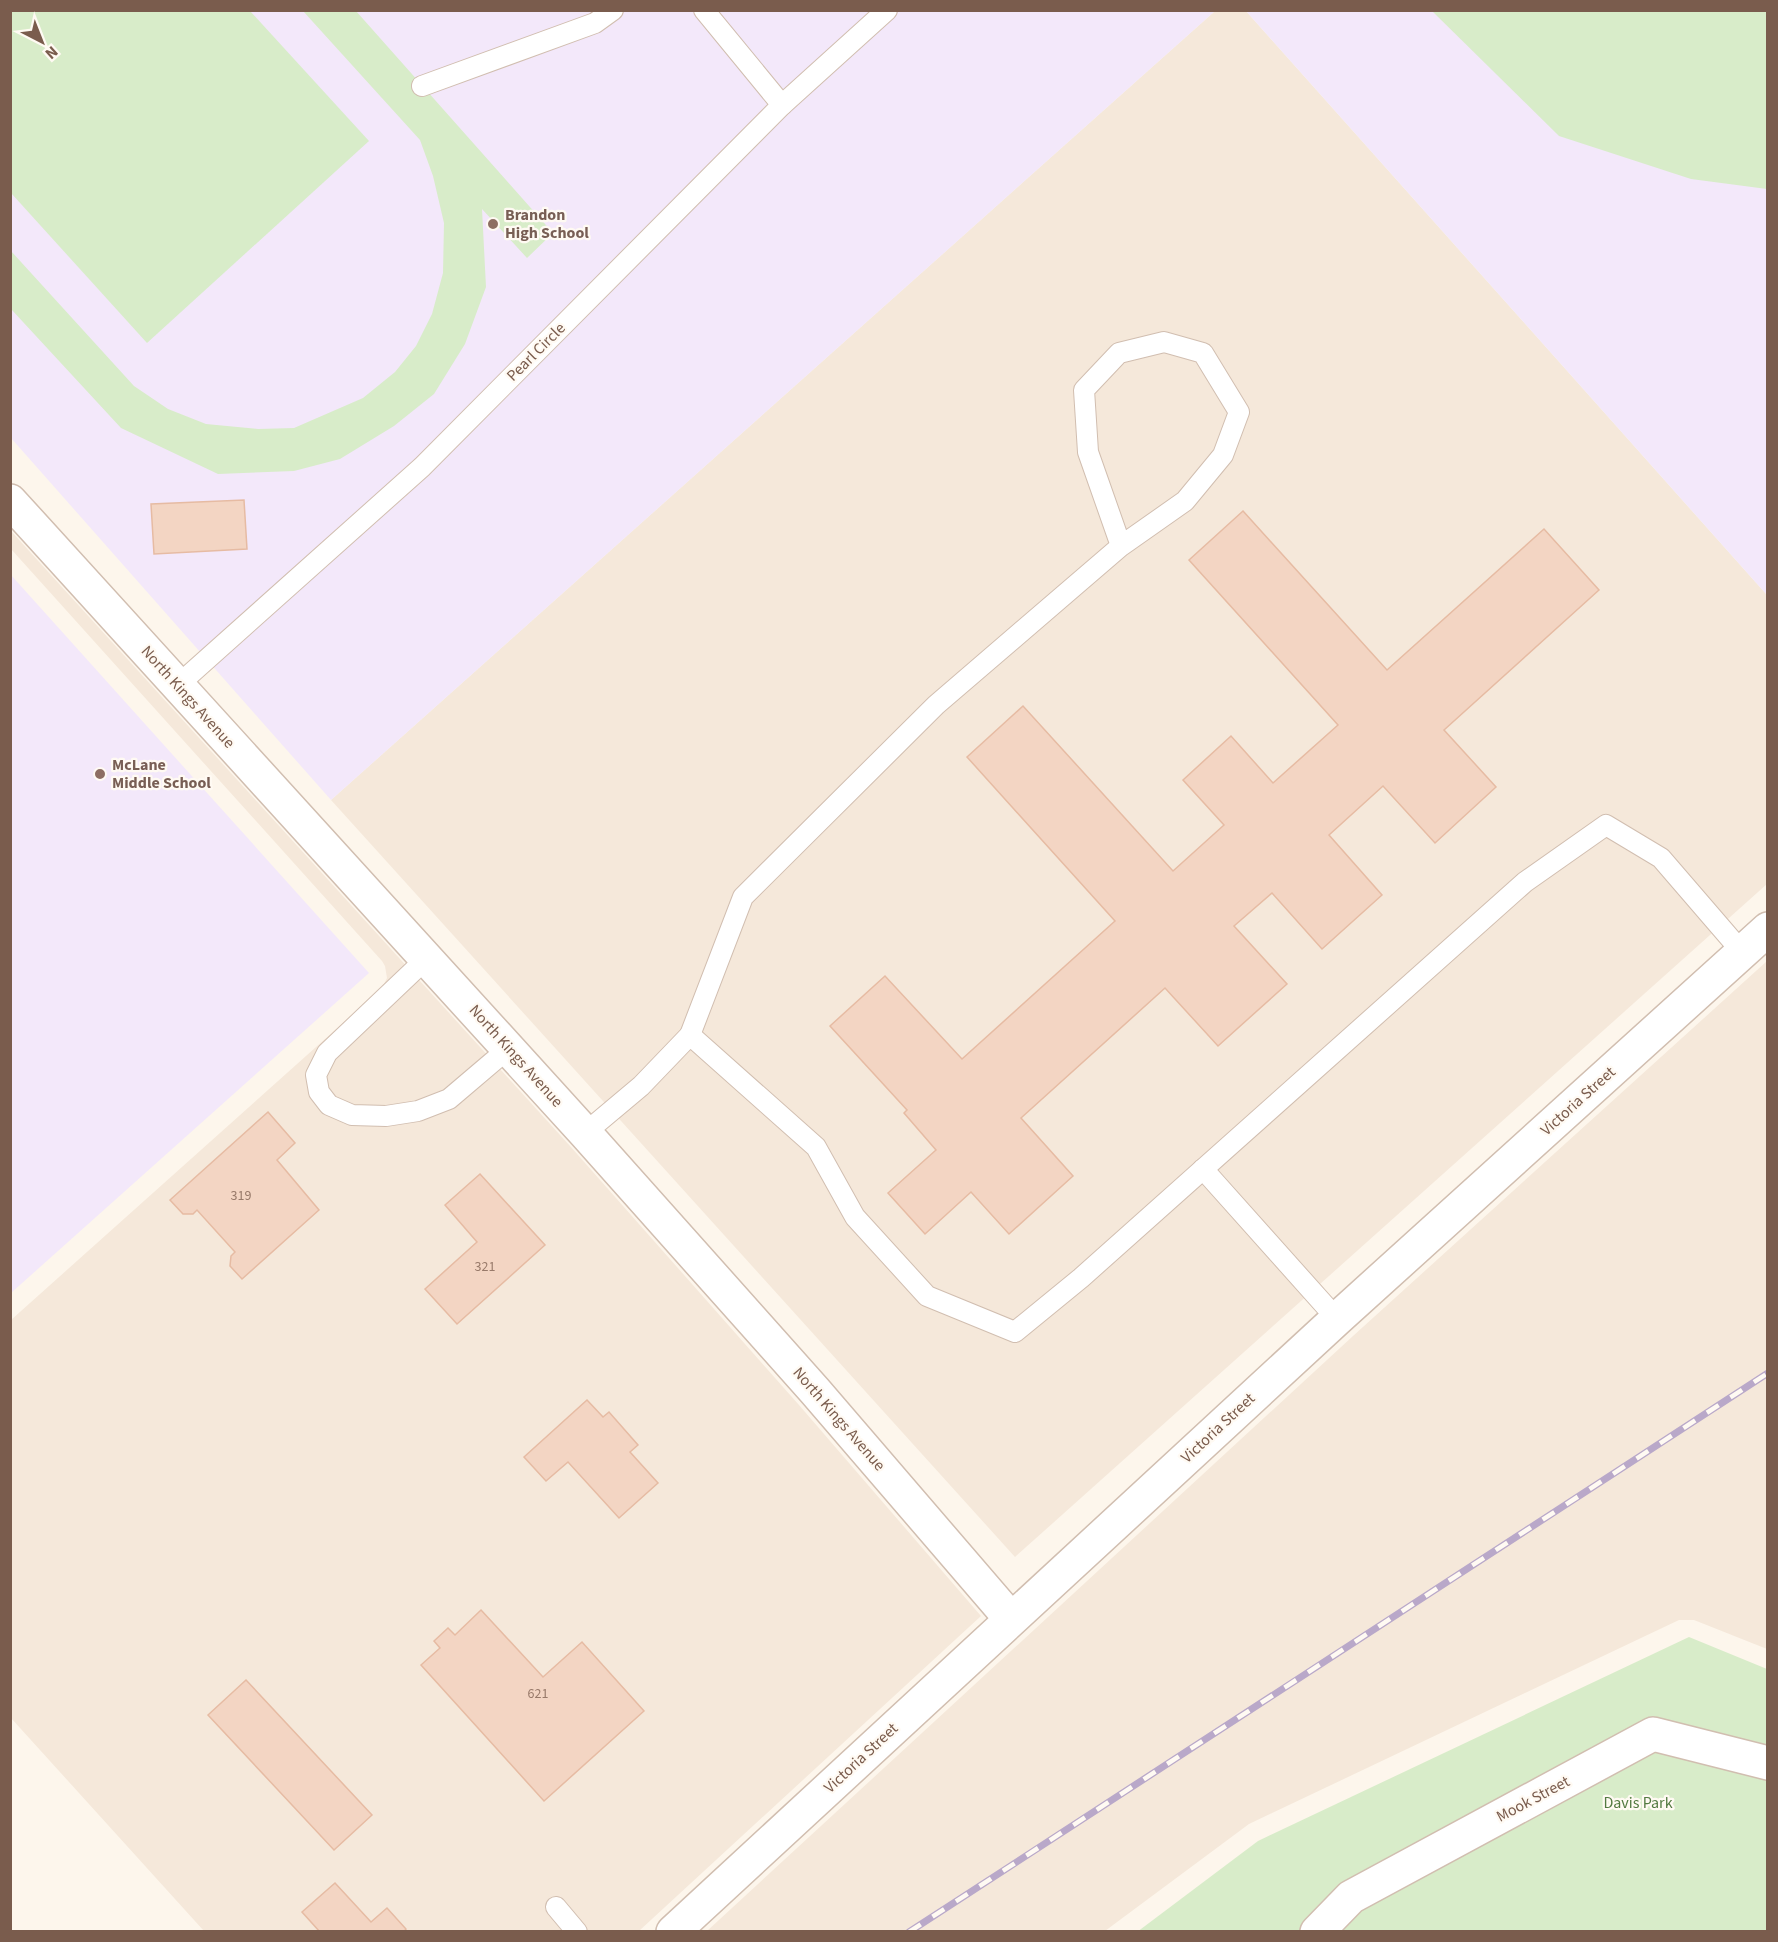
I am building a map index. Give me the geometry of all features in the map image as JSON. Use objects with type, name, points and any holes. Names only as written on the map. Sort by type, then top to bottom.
[{"type":"street","name":"North Kings Avenue","points":[[10,501],[509,1048],[815,1391],[1011,1619]]},
{"type":"street","name":"Victoria Street","points":[[673,1932],[1337,1319],[1767,929]]},
{"type":"street","name":"Mook Street","points":[[1317,1932],[1351,1897],[1653,1734],[1767,1763]]},
{"type":"lane","points":[[422,86],[595,23],[613,10]]},
{"type":"lane","points":[[704,10],[783,105]]},
{"type":"lane","name":"Pearl Circle","points":[[178,685],[422,467],[783,105],[887,10]]},
{"type":"lane","points":[[585,1133],[641,1086],[690,1035],[743,897],[936,705],[1121,546],[1185,501],[1223,455],[1239,412],[1203,353],[1164,342],[1119,353],[1084,390],[1088,452],[1121,546]]},
{"type":"lane","points":[[690,1035],[816,1147],[855,1216],[927,1296],[1015,1332],[1081,1278],[1525,882],[1606,825],[1661,858],[1743,952]]},
{"type":"lane","points":[[427,958],[327,1053],[316,1075],[319,1092],[329,1106],[352,1115],[386,1116],[418,1111],[449,1099],[509,1048]]},
{"type":"lane","points":[[1203,1169],[1337,1319]]},
{"type":"lane","points":[[556,1907],[577,1932]]},
{"type":"shaded area","name":"Brandon High School","points":[[10,11],[1215,11],[331,800],[11,438]]},
{"type":"shaded area","points":[[1215,11],[1246,11],[1767,595],[1767,884],[1015,1557],[331,800]]},
{"type":"shaded area","points":[[1246,11],[1767,11],[1767,595]]},
{"type":"shaded area","points":[[11,531],[570,1146],[799,1405],[981,1616],[639,1931],[204,1931],[11,1718],[11,1320],[382,988],[387,978],[382,961],[11,549]]},
{"type":"shaded area","name":"McLane Middle School","points":[[11,575],[369,973],[10,1293]]},
{"type":"shaded area","points":[[1767,961],[1767,1649],[1694,1620],[1679,1620],[1249,1824],[1105,1931],[707,1931],[1353,1336]]},
{"type":"green space","points":[[11,10],[250,11],[369,141],[147,343],[11,193]]},
{"type":"green space","points":[[303,11],[356,11],[553,233],[527,258],[482,209],[486,287],[465,344],[434,394],[394,426],[340,459],[294,471],[218,474],[121,428],[11,309],[11,251],[134,386],[168,409],[206,424],[258,429],[294,428],[363,398],[395,372],[416,346],[432,314],[443,273],[444,223],[433,176],[420,140]]},
{"type":"green space","points":[[1432,11],[1767,11],[1767,189],[1691,179],[1559,136]]},
{"type":"green space","name":"Davis Park","points":[[1689,1637],[1767,1669],[1767,1931],[1137,1932],[1258,1841]]},
{"type":"building","points":[[244,500],[247,549],[154,554],[151,504]]},
{"type":"building","points":[[1243,511],[1387,670],[1544,529],[1599,590],[1444,730],[1496,787],[1435,843],[1383,786],[1329,835],[1382,895],[1322,949],[1272,893],[1234,926],[1287,984],[1218,1046],[1165,988],[1021,1118],[1073,1176],[1009,1234],[971,1192],[925,1234],[888,1193],[936,1150],[904,1113],[907,1110],[830,1026],[885,976],[962,1059],[1115,921],[967,757],[1023,706],[1173,871],[1224,825],[1183,780],[1231,736],[1273,783],[1338,725],[1189,560]]},
{"type":"building","points":[[268,1112],[295,1143],[277,1160],[319,1210],[242,1279],[230,1266],[231,1256],[235,1252],[197,1210],[193,1214],[183,1214],[170,1200]]},
{"type":"building","points":[[480,1174],[545,1245],[457,1324],[425,1289],[477,1242],[445,1205]]},
{"type":"building","points":[[587,1400],[603,1417],[609,1412],[638,1445],[630,1452],[658,1483],[619,1518],[568,1462],[546,1481],[524,1457]]},
{"type":"building","points":[[481,1610],[543,1677],[582,1642],[644,1711],[544,1801],[421,1665],[440,1648],[434,1641],[448,1628],[455,1635]]},
{"type":"building","points":[[246,1680],[372,1815],[334,1850],[208,1715]]},
{"type":"building","points":[[335,1883],[371,1922],[387,1908],[406,1929],[404,1932],[320,1932],[302,1912]]},
{"type":"railway","points":[[909,1932],[1768,1373]]},
{"type":"place","name":"Brandon High School","points":[[493,224]]},
{"type":"place","name":"McLane Middle School","points":[[100,774]]}]
